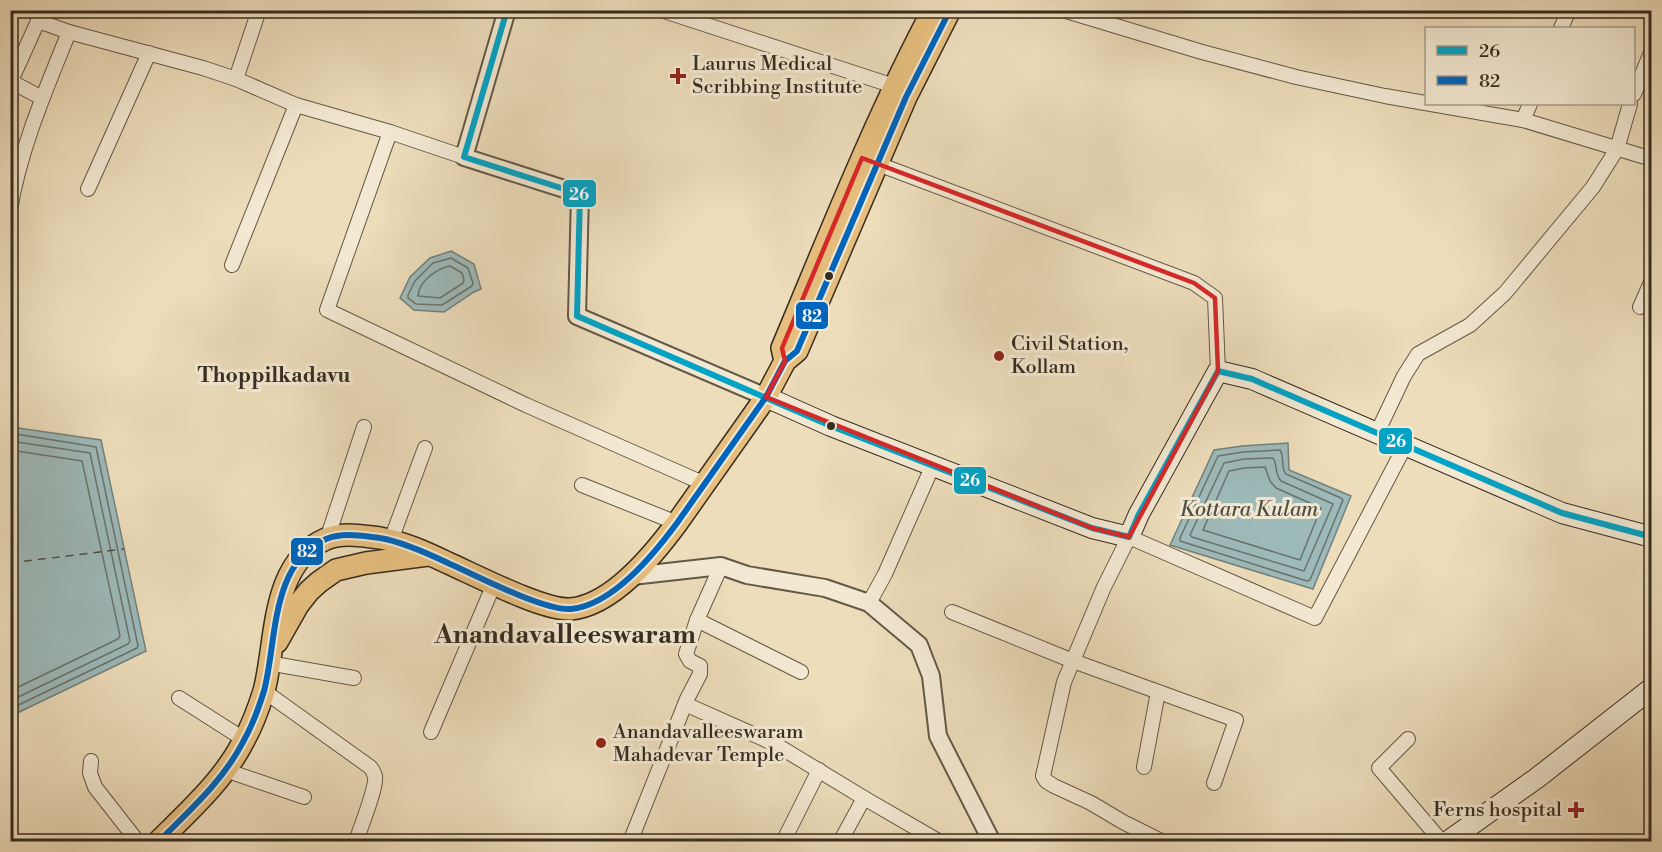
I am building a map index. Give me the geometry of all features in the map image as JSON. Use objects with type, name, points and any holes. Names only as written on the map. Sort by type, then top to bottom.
[{"type":"main road","points":[[870,161],[894,86],[933,10]]},
{"type":"main road","points":[[158,842],[204,795],[233,760],[245,740],[264,692],[277,611],[289,576],[301,557],[314,545],[327,539],[352,534],[391,540],[548,605],[570,609],[595,603],[632,576],[666,538],[766,397],[785,361],[782,348],[870,161],[906,97],[950,10]]},
{"type":"main road","points":[[766,397],[831,426],[1092,528],[1129,537],[1139,514],[1218,371],[1252,379],[1562,513],[1652,537]]},
{"type":"main road","points":[[269,659],[298,604],[319,582],[336,570],[366,562],[430,555]]},
{"type":"main road","points":[[1447,842],[1537,778],[1652,688]]},
{"type":"street","points":[[236,80],[259,10]]},
{"type":"street","points":[[464,157],[507,10]]},
{"type":"street","points":[[1063,10],[1103,16],[1202,52],[1296,77],[1425,103]]},
{"type":"street","points":[[1561,27],[1569,10]]},
{"type":"street","points":[[664,11],[894,86]]},
{"type":"street","points":[[42,98],[11,81],[38,16],[69,32],[203,68],[296,105],[390,132],[580,194],[577,316],[766,397]]},
{"type":"street","points":[[10,210],[42,98],[69,32]]},
{"type":"street","points":[[1635,92],[1652,50]]},
{"type":"street","points":[[88,189],[149,53]]},
{"type":"street","points":[[232,265],[296,105]]},
{"type":"street","points":[[1436,105],[1523,120],[1652,159]]},
{"type":"street","points":[[1523,120],[1530,105]]},
{"type":"street","points":[[1377,433],[1404,376],[1418,354],[1470,325],[1505,293],[1593,187],[1617,149],[1630,105]]},
{"type":"street","points":[[390,132],[327,310],[526,405],[705,484]]},
{"type":"street","points":[[870,161],[1194,283],[1215,298],[1218,371]]},
{"type":"street","points":[[1640,307],[1652,280]]},
{"type":"street","points":[[327,539],[364,427]]},
{"type":"street","points":[[1163,842],[1054,786],[1043,776],[1064,682],[1104,587],[1129,537],[1315,618],[1405,446]]},
{"type":"street","points":[[391,540],[425,448]]},
{"type":"street","points":[[868,603],[885,574],[933,465]]},
{"type":"street","points":[[582,485],[677,523]]},
{"type":"street","points":[[630,842],[685,704],[700,674],[700,666],[690,661],[686,654],[697,620],[721,566]]},
{"type":"street","points":[[632,576],[721,566],[747,575],[825,588],[868,603],[919,645],[931,676],[938,736],[992,842]]},
{"type":"street","points":[[431,732],[494,584]]},
{"type":"street","points":[[952,612],[1073,661],[1236,720],[1214,783]]},
{"type":"street","points":[[697,620],[801,672]]},
{"type":"street","points":[[269,659],[354,678]]},
{"type":"street","points":[[264,692],[370,767],[375,777],[373,790],[356,842]]},
{"type":"street","points":[[1143,767],[1158,692]]},
{"type":"street","points":[[179,698],[245,740]]},
{"type":"street","points":[[685,704],[776,744],[940,842]]},
{"type":"street","points":[[1408,739],[1379,768],[1442,842]]},
{"type":"street","points":[[91,761],[90,773],[95,787],[138,842]]},
{"type":"street","points":[[225,770],[304,798]]},
{"type":"street","points":[[783,842],[819,770]]},
{"type":"street","points":[[840,842],[864,798]]},
{"type":"highlighted area","points":[[862,158],[1194,283],[1215,298],[1218,371],[1129,537],[1092,528],[766,397],[785,361],[782,348]]},
{"type":"water","points":[[451,251],[474,264],[481,289],[444,312],[414,310],[400,298],[410,277],[430,258]]},
{"type":"water","points":[[11,427],[101,440],[146,651],[11,716]]},
{"type":"water","name":"Kottara Kulam","points":[[1288,443],[1289,470],[1351,496],[1313,589],[1170,545],[1214,450]]},
{"type":"ferry route","points":[[10,563],[124,549]]},
{"type":"transit line","name":"26","points":[[507,10],[464,157],[580,194],[577,316],[831,426],[1092,528],[1129,537],[1139,514],[1218,371],[1252,379],[1562,513],[1652,537]]},
{"type":"transit line","name":"82","points":[[158,842],[215,783],[243,742],[264,691],[279,606],[285,585],[295,566],[308,550],[326,539],[353,535],[397,542],[527,598],[559,608],[571,609],[602,598],[617,588],[644,563],[677,523],[766,397],[785,361],[797,351],[906,97],[950,10]]},
{"type":"place","name":"Laurus Medical Scribbing Institute","points":[[678,76]]},
{"type":"place","name":"Civil Station, Kollam","points":[[999,356]]},
{"type":"place","name":"Anandavalleeswaram Mahadevar Temple","points":[[601,743]]},
{"type":"place","name":"Ferns hospital","points":[[1576,810]]},
{"type":"district","name":"Thoppilkadavu","points":[[274,376]]},
{"type":"district","name":"Anandavalleeswaram","points":[[565,635]]}]
